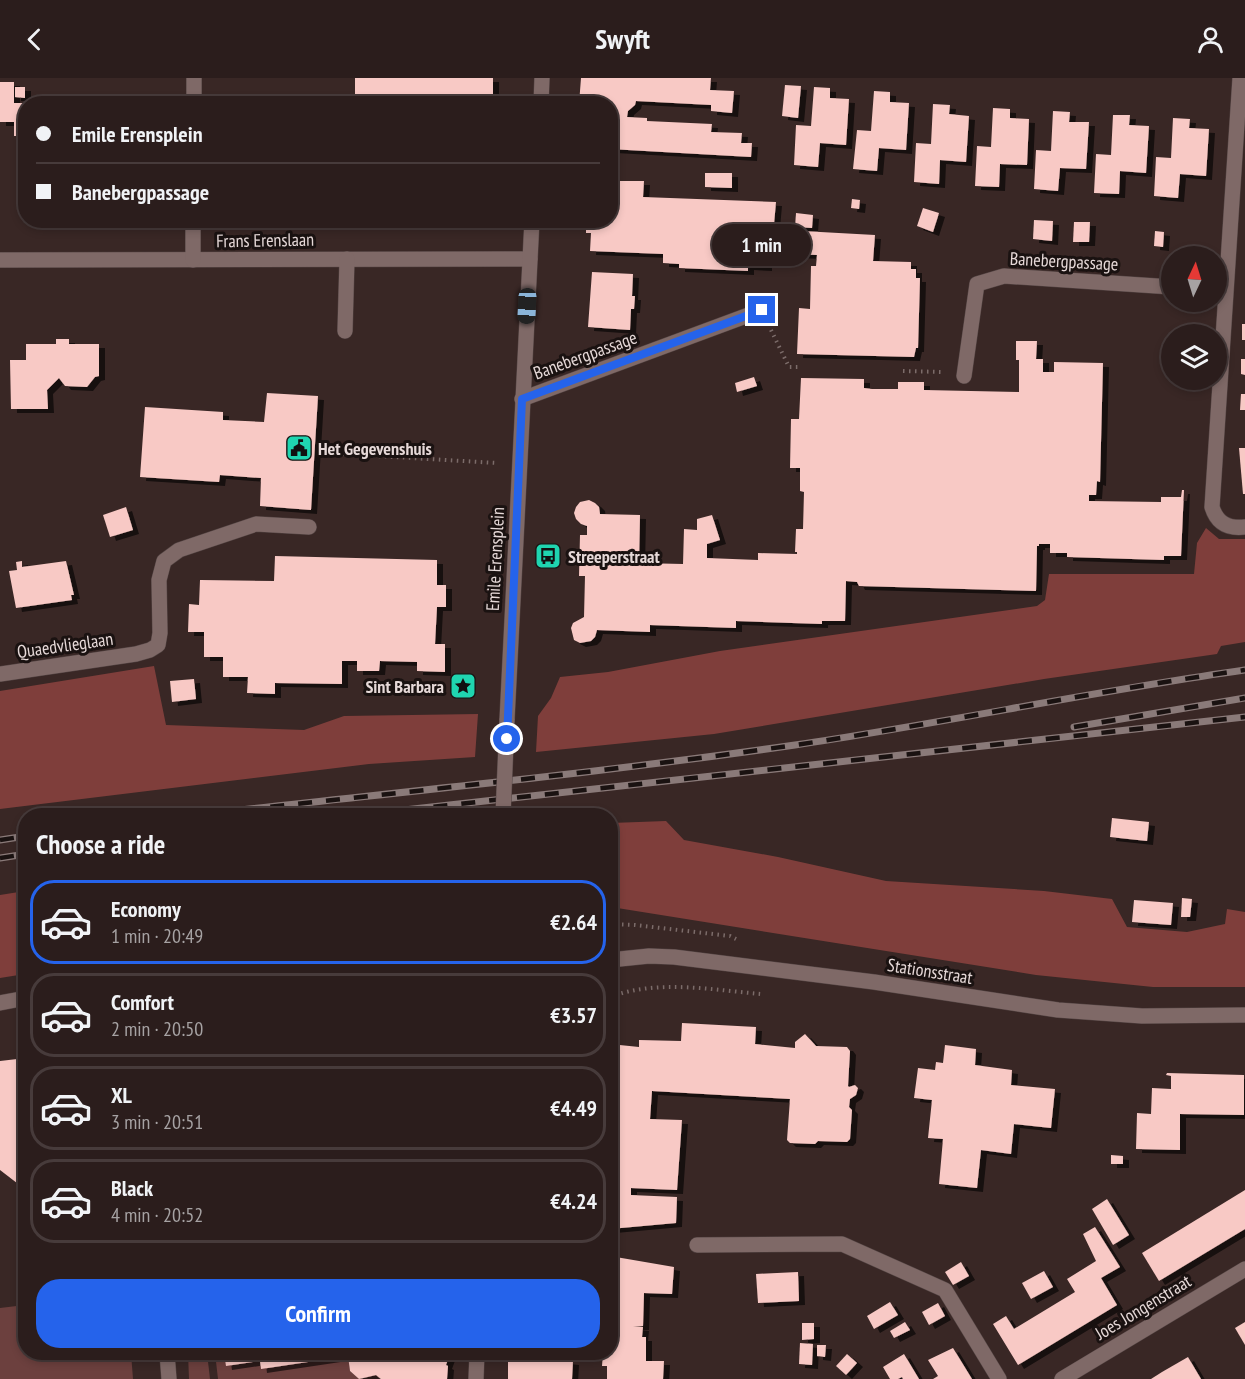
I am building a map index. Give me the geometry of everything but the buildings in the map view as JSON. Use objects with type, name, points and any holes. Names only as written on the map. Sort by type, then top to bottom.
[{"type":"street","points":[[194,78],[194,96]]},
{"type":"street","points":[[541,96],[542,78]]},
{"type":"street","points":[[1225,246],[1240,78]]},
{"type":"street","points":[[193,260],[194,228]]},
{"type":"street","points":[[522,399],[532,228]]},
{"type":"street","points":[[345,330],[347,259]]},
{"type":"street","name":"Frans Erenslaan","points":[[0,260],[530,259]]},
{"type":"street","name":"Banebergpassage","points":[[964,374],[977,284],[1004,276],[1161,286]]},
{"type":"street","name":"Banebergpassage","points":[[522,399],[762,310]]},
{"type":"street","points":[[1220,312],[1212,507],[1216,517],[1226,525],[1245,528]]},
{"type":"street","name":"Emile Erensplein","points":[[503,808],[522,399]]},
{"type":"street","name":"Quaedvlieglaan","points":[[0,674],[150,650],[158,645],[160,633],[159,580],[164,561],[171,555],[179,550],[256,524],[309,527]]},
{"type":"street","name":"Stationsstraat","points":[[618,959],[649,956],[674,957],[874,982],[1058,1010],[1142,1016],[1245,1015]]},
{"type":"street","points":[[0,1003],[18,1000]]},
{"type":"street","points":[[697,1245],[842,1244],[935,1285],[945,1290],[999,1379]]},
{"type":"street","name":"Joes Jongenstraat","points":[[1062,1379],[1245,1269]]},
{"type":"street","points":[[167,1360],[169,1379]]},
{"type":"street","points":[[476,1379],[477,1360]]},
{"type":"path","points":[[762,310],[789,367],[798,367]]},
{"type":"path","points":[[903,370],[964,374]]},
{"type":"path","points":[[325,453],[519,464]]},
{"type":"shaded area","points":[[1206,528],[1219,539],[1245,539],[1245,642],[1221,646],[1217,654],[1044,679],[714,734],[536,752],[538,716],[551,698],[560,677],[608,672],[720,651],[1037,606],[1045,600],[1049,574],[1194,574],[1197,543]]},
{"type":"shaded area","points":[[154,666],[166,725],[304,730],[344,716],[478,714],[475,757],[369,764],[0,809],[0,691]]},
{"type":"shaded area","points":[[666,821],[684,840],[778,857],[886,881],[1044,891],[1112,899],[1127,927],[1187,932],[1225,924],[1227,909],[1245,912],[1245,987],[1153,987],[1036,975],[618,908],[618,823]]},
{"type":"shaded area","points":[[18,892],[18,975],[0,978],[0,895]]},
{"type":"shaded area","points":[[18,1306],[18,1360],[132,1360],[133,1379],[0,1379],[0,1308]]},
{"type":"shaded area","points":[[188,1360],[208,1360],[210,1379],[189,1379]]},
{"type":"shaded area","points":[[216,1360],[256,1360],[260,1361],[261,1368],[319,1360],[349,1360],[350,1371],[359,1379],[218,1379]]},
{"type":"shaded area","points":[[376,1375],[381,1379],[359,1379]]},
{"type":"railway","points":[[259,808],[567,774],[795,745],[1132,687],[1245,670]]},
{"type":"railway","points":[[1074,727],[1245,698]]},
{"type":"railway","points":[[422,808],[1245,717]]},
{"type":"railway","points":[[0,840],[18,837]]},
{"type":"railway","points":[[0,858],[18,855]]},
{"type":"place","name":"Het Gegevenshuis","points":[[299,448]]},
{"type":"place","name":"Streeperstraat","points":[[548,556]]},
{"type":"place","name":"Sint Barbara","points":[[463,686]]},
{"type":"route","points":[[507,739],[522,399],[762,310]]}]
